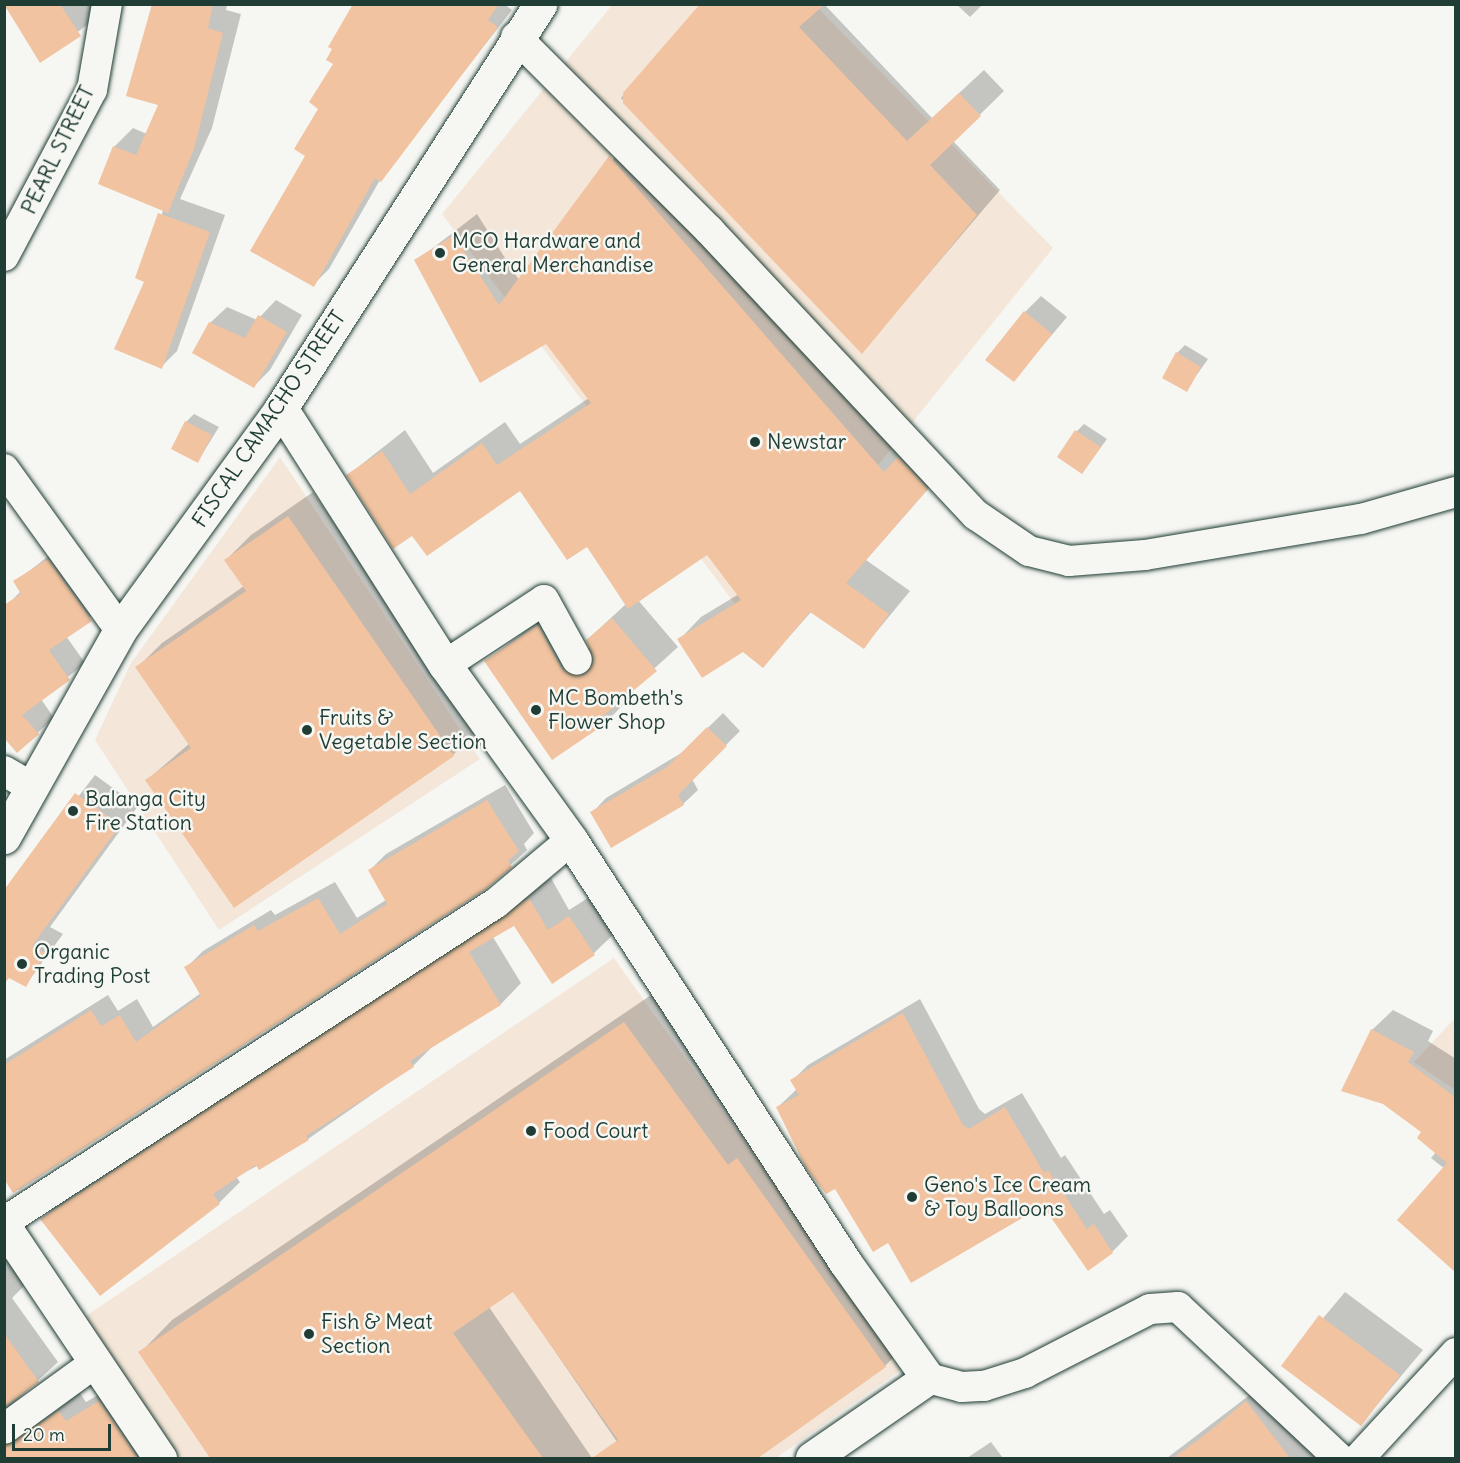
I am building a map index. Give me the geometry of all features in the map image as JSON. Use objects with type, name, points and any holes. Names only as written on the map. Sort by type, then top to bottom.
[{"type":"street","name":"PEARL STREET","points":[[4,256],[92,90],[107,4]]},
{"type":"street","name":"FISCAL CAMACHO STREET","points":[[4,837],[18,779],[120,630],[281,408],[516,37],[540,4]]},
{"type":"street","points":[[516,37],[709,230],[976,515],[1029,551],[1069,561],[1145,555],[1361,519],[1455,492]]},
{"type":"street","points":[[281,408],[444,665],[571,840],[845,1262],[928,1378],[962,1387],[984,1386],[1024,1373],[1150,1309],[1178,1307],[1339,1458]]},
{"type":"street","points":[[4,469],[120,630]]},
{"type":"street","points":[[444,665],[544,600],[577,660]]},
{"type":"street","points":[[160,1458],[4,1224],[496,903],[571,840]]},
{"type":"street","points":[[1359,1458],[1455,1353]]},
{"type":"street","points":[[4,1429],[95,1363]]},
{"type":"street","points":[[813,1458],[928,1378]]},
{"type":"shaded area","name":"Newstar","points":[[612,5],[815,5],[1053,248],[750,624],[442,214]]},
{"type":"shaded area","name":"Fruits & Vegetable Section","points":[[280,457],[480,759],[219,930],[95,740],[131,663]]},
{"type":"shaded area","points":[[614,958],[905,1367],[776,1458],[180,1458],[80,1320]]},
{"type":"shaded area","points":[[1455,1018],[1455,1090],[1414,1062]]},
{"type":"building","points":[[4,4],[60,4],[81,36],[40,63]]},
{"type":"building","points":[[152,4],[213,4],[208,28],[223,33],[194,149],[168,213],[98,184],[113,146],[136,155],[158,105],[126,96]]},
{"type":"building","points":[[353,4],[499,4],[488,20],[498,27],[381,182],[375,178],[314,287],[250,251],[305,156],[294,149],[318,109],[309,102],[333,64],[326,60],[332,49],[328,47]]},
{"type":"building","points":[[700,4],[825,4],[799,27],[907,141],[959,93],[981,116],[930,165],[977,215],[862,354],[623,103],[623,93]]},
{"type":"building","points":[[609,156],[884,472],[898,457],[928,489],[846,583],[889,614],[864,649],[810,612],[763,668],[743,652],[702,678],[677,639],[741,600],[707,555],[628,609],[587,547],[567,560],[520,491],[427,556],[412,536],[393,549],[346,475],[382,451],[410,494],[482,443],[497,465],[591,403],[546,344],[480,383],[414,260],[454,235],[499,305]]},
{"type":"building","points":[[158,213],[210,232],[162,369],[114,349],[144,282],[135,278]]},
{"type":"building","points":[[1024,311],[1052,334],[1014,382],[985,360]]},
{"type":"building","points":[[258,315],[287,332],[254,388],[192,353],[209,322],[245,338]]},
{"type":"building","points":[[1176,352],[1201,367],[1187,392],[1162,378]]},
{"type":"building","points":[[185,421],[212,435],[198,463],[171,449]]},
{"type":"building","points":[[1075,430],[1101,447],[1082,474],[1057,457]]},
{"type":"building","name":"Fruits & Vegetable Section","points":[[288,516],[454,756],[234,908],[145,780],[191,748],[135,667],[246,591],[224,560]]},
{"type":"building","points":[[48,559],[92,621],[49,650],[70,680],[22,715],[39,734],[17,753],[4,738],[4,605],[21,594],[13,581]]},
{"type":"building","points":[[612,618],[657,671],[603,716],[608,722],[552,760],[484,661],[538,625],[562,669],[585,675],[594,661],[586,640]]},
{"type":"building","points":[[707,727],[727,746],[678,795],[684,805],[611,848],[590,812],[667,767]]},
{"type":"building","points":[[75,793],[120,825],[32,946],[45,953],[26,987],[9,978],[4,984],[4,890]]},
{"type":"building","points":[[487,800],[519,851],[508,861],[512,867],[486,889],[13,1193],[4,1179],[4,1065],[91,1010],[101,1026],[120,1015],[136,1042],[201,996],[184,967],[254,925],[258,931],[318,898],[340,934],[387,904],[368,870]]},
{"type":"building","points":[[529,898],[548,930],[569,916],[595,955],[552,984],[514,926],[469,952],[501,1005],[410,1061],[414,1067],[306,1136],[309,1140],[259,1170],[256,1165],[213,1194],[220,1204],[100,1296],[40,1219]]},
{"type":"building","points":[[903,1013],[963,1125],[969,1129],[1005,1107],[1044,1173],[1048,1170],[1087,1229],[1094,1224],[1113,1253],[1088,1271],[1043,1206],[911,1283],[888,1243],[873,1252],[835,1189],[826,1194],[806,1168],[776,1107],[799,1095],[790,1080]]},
{"type":"building","points":[[624,1022],[728,1165],[737,1158],[886,1367],[758,1458],[592,1458],[618,1440],[513,1292],[453,1333],[543,1458],[210,1458],[138,1352]]},
{"type":"building","points":[[1371,1029],[1414,1052],[1408,1062],[1455,1097],[1455,1272],[1397,1220],[1447,1163],[1417,1138],[1421,1132],[1383,1104],[1341,1091]]},
{"type":"building","points":[[1319,1315],[1400,1375],[1361,1426],[1281,1366]]},
{"type":"building","points":[[4,1333],[39,1382],[4,1407]]},
{"type":"building","points":[[99,1401],[138,1458],[4,1458],[4,1446],[59,1411],[66,1421]]},
{"type":"building","points":[[1246,1401],[1290,1458],[1173,1458],[1206,1434]]},
{"type":"place","name":"MCO Hardware and General Merchandise","points":[[440,253]]},
{"type":"place","name":"Newstar","points":[[755,442]]},
{"type":"place","name":"MC Bombeth's Flower Shop","points":[[536,710]]},
{"type":"place","name":"Fruits & Vegetable Section","points":[[307,730]]},
{"type":"place","name":"Balanga City Fire Station","points":[[73,811]]},
{"type":"place","name":"Organic Trading Post","points":[[22,964]]},
{"type":"place","name":"Food Court","points":[[531,1131]]},
{"type":"place","name":"Geno's Ice Cream & Toy Balloons","points":[[912,1197]]},
{"type":"place","name":"Fish & Meat Section","points":[[309,1334]]}]
